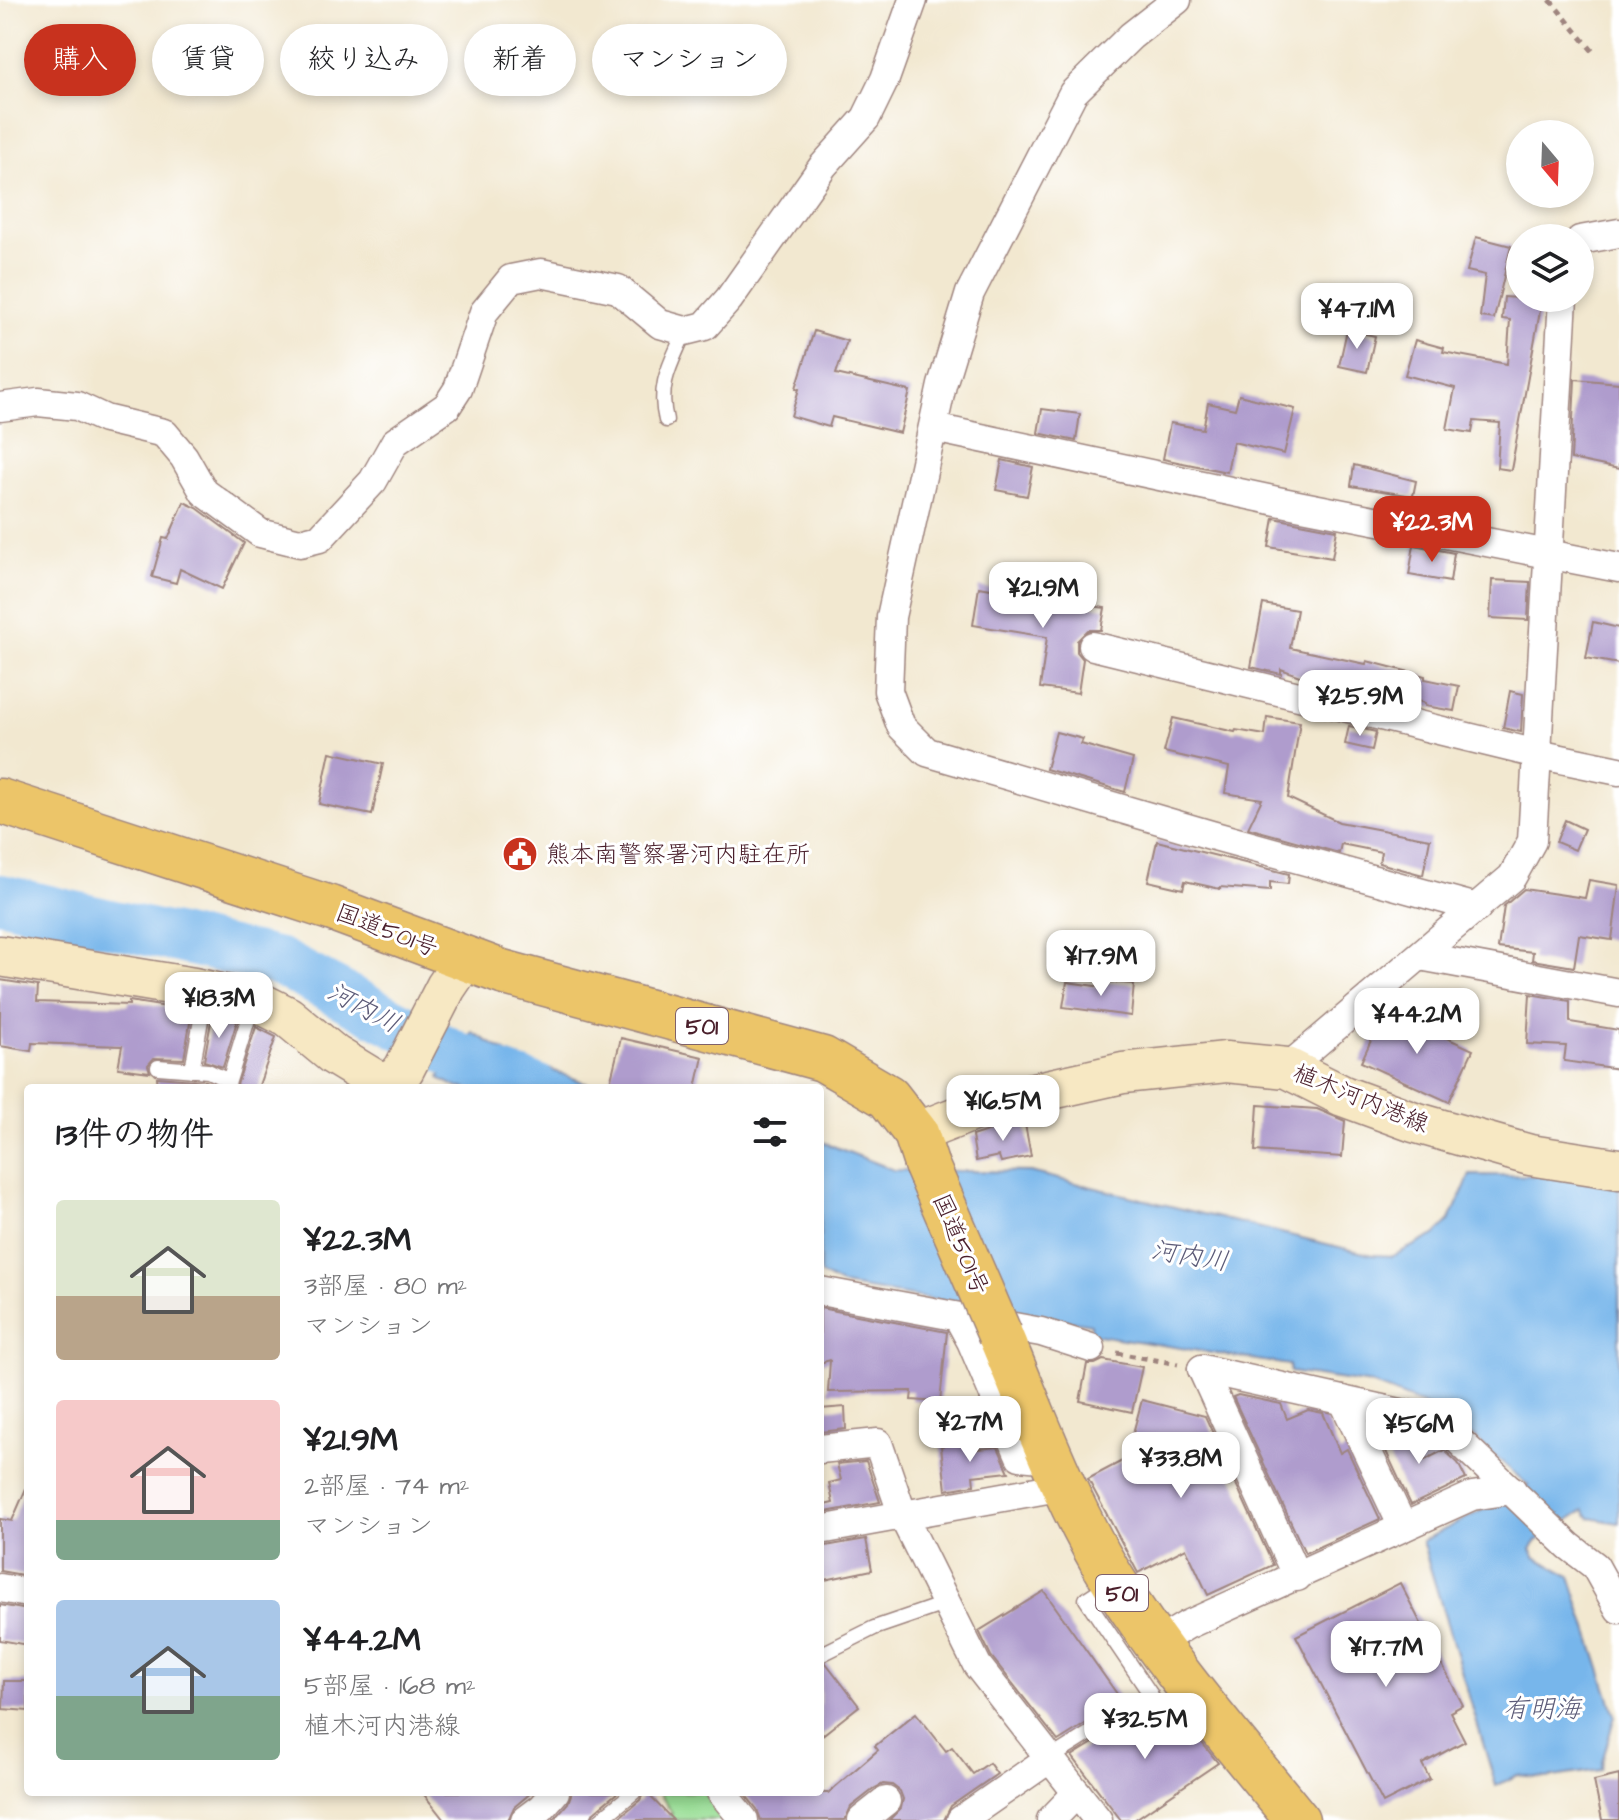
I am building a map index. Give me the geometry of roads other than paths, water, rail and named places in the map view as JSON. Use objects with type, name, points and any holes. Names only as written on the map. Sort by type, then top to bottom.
[{"type":"highway","name":"国道501号","points":[[0,801],[330,908],[456,973],[502,972],[823,1059],[888,1097],[921,1149],[1057,1472],[1114,1581],[1155,1644],[1297,1820]]},
{"type":"main road","points":[[0,956],[253,1001],[288,1017],[334,1055],[380,1083],[398,1079],[456,973]]},
{"type":"main road","name":"植木河内港線","points":[[921,1149],[998,1101],[1123,1073],[1226,1062],[1287,1068],[1343,1096],[1414,1122],[1530,1155],[1619,1169]]},
{"type":"street","points":[[0,407],[38,402],[77,406],[105,419],[164,433],[184,457],[204,492],[260,533],[300,543],[320,538],[373,481],[395,442],[447,406],[458,389],[484,312],[511,279],[541,273],[618,289],[660,324],[685,331],[705,326],[729,299],[823,166],[866,118],[885,79],[913,0]]},
{"type":"street","points":[[1177,0],[1131,36],[1073,93],[970,293],[942,385],[891,617],[888,691],[901,726],[927,752],[1477,908]]},
{"type":"street","points":[[1594,237],[1619,233]]},
{"type":"street","points":[[1287,1068],[1512,877],[1532,841],[1562,312]]},
{"type":"street","points":[[934,428],[1619,568]]},
{"type":"street","points":[[1093,646],[1537,754],[1619,771]]},
{"type":"street","points":[[1420,956],[1619,993]]},
{"type":"street","points":[[824,1292],[1041,1332],[1091,1348]]},
{"type":"street","points":[[958,1317],[1020,1456],[1057,1472]]},
{"type":"street","points":[[1297,1577],[1202,1369],[1418,1417],[1453,1435],[1569,1546],[1607,1568],[1619,1609]]},
{"type":"street","points":[[1343,1400],[1403,1527]]},
{"type":"street","points":[[824,1449],[878,1443],[903,1516],[977,1665],[1098,1820]]},
{"type":"street","points":[[824,1529],[903,1516],[1057,1472]]},
{"type":"street","points":[[1155,1644],[1187,1625],[1472,1496],[1512,1490]]},
{"type":"street","points":[[0,1588],[24,1592]]},
{"type":"street","points":[[961,1820],[1049,1759]]},
{"type":"street","points":[[1051,1820],[1077,1793]]},
{"type":"street","points":[[862,1820],[886,1801]]},
{"type":"lane","points":[[666,420],[661,402],[664,377],[685,331]]},
{"type":"lane","points":[[192,1070],[207,991]]},
{"type":"lane","points":[[158,1067],[208,1071],[229,1081],[253,1001]]},
{"type":"lane","points":[[1049,1759],[1151,1695],[1086,1599],[1114,1581]]},
{"type":"lane","points":[[824,1653],[874,1628],[947,1603]]},
{"type":"lane","points":[[600,1820],[629,1796]]},
{"type":"water","points":[[472,1032],[509,1054],[588,1084],[450,1084],[439,1078]]},
{"type":"water","name":"有明海","points":[[824,1143],[894,1170],[1030,1172],[1372,1255],[1393,1256],[1435,1235],[1450,1220],[1470,1175],[1589,1176],[1619,1182],[1619,1523],[1590,1518],[1584,1510],[1537,1541],[1531,1549],[1535,1557],[1570,1576],[1615,1715],[1600,1770],[1546,1778],[1517,1775],[1496,1786],[1422,1541],[1529,1486],[1448,1414],[1372,1384],[1290,1372],[1289,1365],[1091,1334],[1091,1324],[841,1285],[824,1276]]},
{"type":"waterway","name":"河内川","points":[[0,898],[279,962],[485,1070],[525,1084]]},
{"type":"place","name":"熊本南警察署河内駐在所","points":[[520,854]]}]
